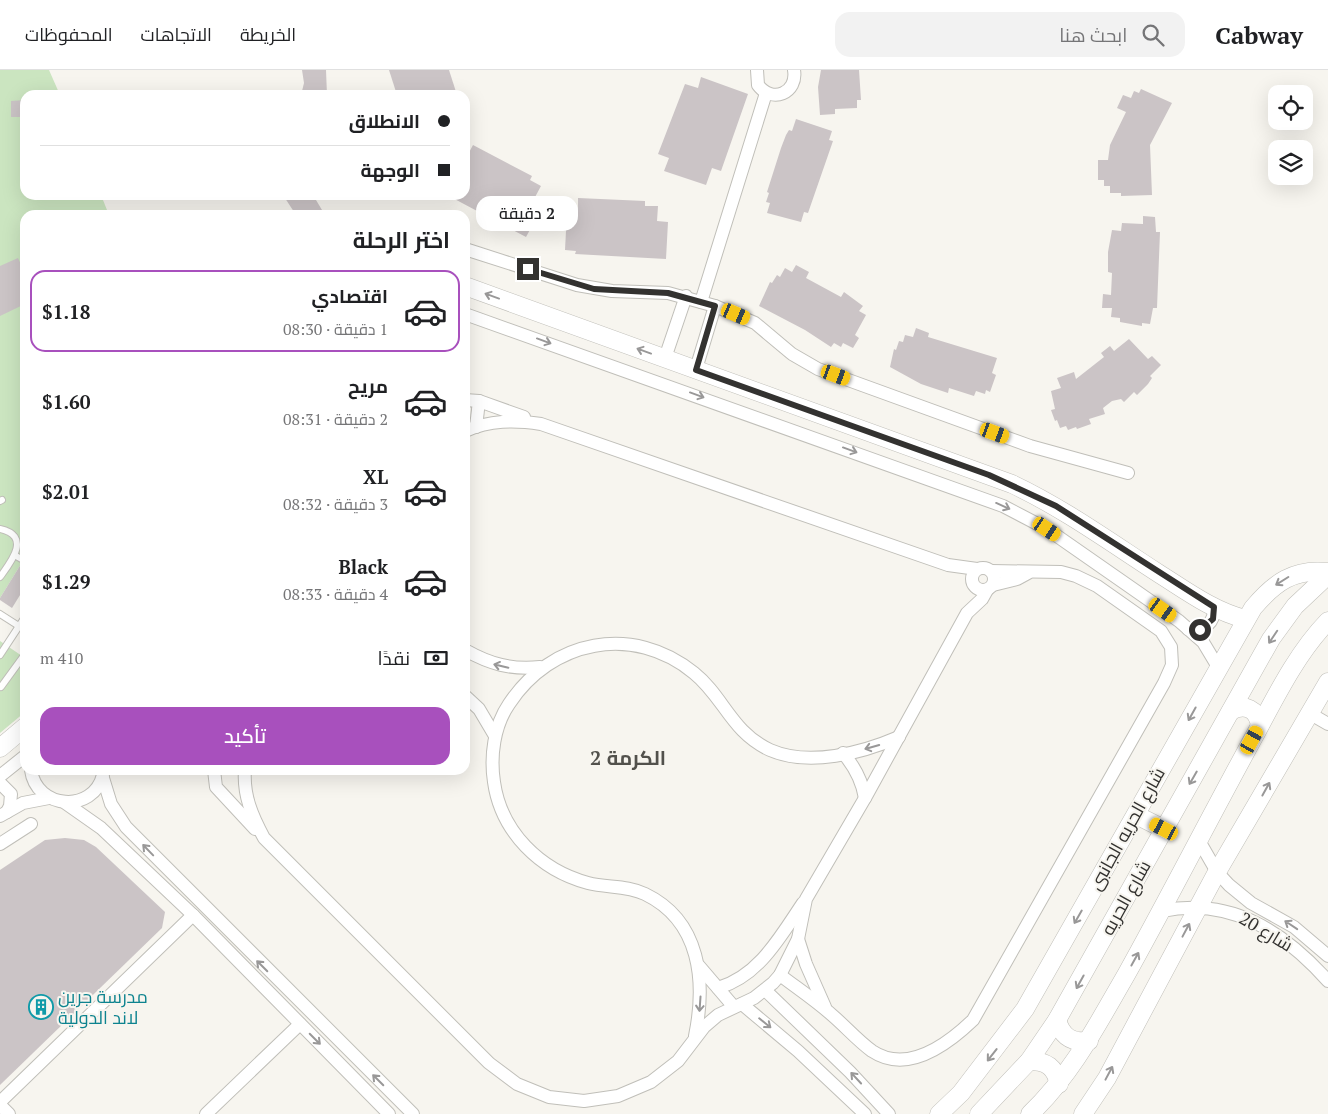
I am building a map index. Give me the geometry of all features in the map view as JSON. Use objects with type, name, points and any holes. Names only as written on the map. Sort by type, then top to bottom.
[{"type":"street","points":[[757,70],[758,85],[766,93],[779,95],[790,89],[795,77],[794,70]]},
{"type":"street","points":[[701,302],[766,93]]},
{"type":"street","points":[[470,251],[594,289],[659,292],[686,296],[755,323],[792,354],[818,369],[1030,446],[1128,473]]},
{"type":"street","points":[[470,288],[1012,484],[1056,506],[1214,607],[1245,619]]},
{"type":"street","points":[[665,358],[686,296]]},
{"type":"street","points":[[696,370],[715,306]]},
{"type":"street","points":[[470,316],[1003,506],[1061,538],[1188,629],[1203,642],[1218,666]]},
{"type":"street","points":[[470,400],[479,401],[948,565],[974,578],[980,590],[1017,579],[1028,573]]},
{"type":"street","points":[[470,429],[479,401]]},
{"type":"street","points":[[470,429],[497,421],[541,424]]},
{"type":"street","points":[[780,975],[826,1010],[873,1051],[892,1059],[926,1055],[955,1038],[973,1020],[1172,666],[1171,647],[1161,631],[1097,586],[1076,576],[1061,572],[1028,573],[991,571],[984,568],[974,578],[967,614]]},
{"type":"street","points":[[718,988],[731,984],[744,976],[773,947],[806,899],[865,798],[967,614],[982,599],[990,587],[994,578],[991,571]]},
{"type":"street","name":"شارع الحريه الجانبى","points":[[939,1114],[961,1094],[1025,1009],[1245,619],[1262,597],[1284,580],[1300,572],[1328,573]]},
{"type":"street","name":"شارع الحريه","points":[[979,1114],[1029,1061],[1057,1020],[1271,639],[1295,606],[1328,573]]},
{"type":"street","points":[[1188,629],[1200,630],[1210,624],[1213,619],[1214,607]]},
{"type":"street","name":"شارع الحريه","points":[[1030,1114],[1060,1084],[1089,1041],[1162,911],[1198,839],[1260,725],[1300,656],[1328,621]]},
{"type":"street","points":[[694,1041],[700,991],[699,966],[692,942],[684,928],[663,905],[644,893],[622,887],[590,884],[566,876],[544,864],[525,847],[507,823],[496,796],[492,766],[495,736],[505,710],[520,687],[540,668],[570,651],[602,644],[636,645],[667,655],[695,674],[731,720],[749,737],[770,750],[787,755],[819,757],[881,745],[899,737]]},
{"type":"street","points":[[470,653],[486,662],[503,667],[540,668]]},
{"type":"street","points":[[1083,1114],[1107,1078],[1218,872],[1328,682]]},
{"type":"street","points":[[470,701],[479,709],[495,736]]},
{"type":"street","points":[[1231,711],[1238,707],[1254,710],[1259,717],[1260,725]]},
{"type":"street","points":[[1309,713],[1328,724]]},
{"type":"street","points":[[0,748],[20,731]]},
{"type":"street","points":[[843,753],[855,766],[862,782],[865,798]]},
{"type":"street","points":[[0,776],[20,760]]},
{"type":"street","points":[[32,775],[37,787],[49,798]]},
{"type":"street","points":[[3,814],[31,801],[49,798],[64,802],[80,801],[94,792],[103,775]]},
{"type":"street","points":[[104,775],[111,804],[126,827],[231,935],[413,1114]]},
{"type":"street","points":[[215,775],[216,787],[221,795],[489,1063],[517,1084],[550,1097],[584,1101],[618,1096],[650,1082],[678,1061],[704,1027],[718,1015],[765,990],[780,975],[798,939],[806,899]]},
{"type":"street","points":[[244,775],[245,789],[251,815],[264,838]]},
{"type":"street","points":[[0,783],[11,794],[10,806],[3,814]]},
{"type":"street","points":[[221,795],[245,789]]},
{"type":"street","points":[[64,802],[101,828],[193,915],[389,1114]]},
{"type":"street","points":[[1136,815],[1164,829]]},
{"type":"street","points":[[0,844],[30,824]]},
{"type":"street","name":"شارع 20","points":[[1198,839],[1228,885],[1251,903],[1294,927],[1328,956]]},
{"type":"street","points":[[1243,916],[1245,908],[1251,903]]},
{"type":"street","name":"شارع 20","points":[[1162,911],[1199,907],[1215,908],[1243,916],[1290,944],[1328,981]]},
{"type":"street","points":[[9,1114],[0,1103],[193,915]]},
{"type":"street","points":[[222,945],[231,935]]},
{"type":"street","points":[[798,939],[812,980],[826,1010]]},
{"type":"street","points":[[773,947],[788,958]]},
{"type":"street","points":[[699,966],[718,988],[798,1051],[865,1114]]},
{"type":"street","points":[[765,990],[889,1114]]},
{"type":"street","points":[[1057,1020],[1060,1031],[1068,1039],[1078,1042],[1089,1041]]},
{"type":"street","points":[[206,1114],[300,1024]]},
{"type":"street","points":[[798,1051],[813,1036]]},
{"type":"street","points":[[1029,1061],[1040,1061],[1050,1065],[1057,1074],[1060,1084]]},
{"type":"lane","points":[[0,529],[9,532],[16,540],[16,556],[0,577]]},
{"type":"lane","points":[[16,556],[20,558]]},
{"type":"lane","points":[[0,614],[20,627]]},
{"type":"lane","points":[[0,655],[20,630]]},
{"type":"lane","points":[[1,687],[20,661]]},
{"type":"green space","points":[[0,70],[49,70],[58,90],[20,90],[20,200],[103,200],[107,210],[20,210],[20,566],[0,598]]},
{"type":"green space","points":[[0,641],[20,655],[20,716],[0,733]]},
{"type":"building","points":[[302,70],[326,70],[327,90],[302,90],[304,83]]},
{"type":"building","points":[[389,70],[449,70],[455,90],[395,90]]},
{"type":"building","points":[[821,70],[859,70],[861,100],[857,100],[857,108],[835,109],[835,114],[820,115],[818,87]]},
{"type":"building","points":[[701,77],[748,94],[721,171],[712,168],[706,185],[664,171],[669,158],[658,154],[685,84],[698,88]]},
{"type":"building","points":[[1141,89],[1172,103],[1150,145],[1152,195],[1121,196],[1121,193],[1110,193],[1110,186],[1104,186],[1104,180],[1098,180],[1098,160],[1108,160],[1110,145],[1126,112],[1117,108],[1123,95],[1131,98],[1134,91],[1139,93]]},
{"type":"building","points":[[20,100],[20,117],[11,117],[11,101]]},
{"type":"building","points":[[796,119],[832,131],[829,140],[833,141],[808,213],[804,212],[801,222],[767,213],[770,203],[766,202],[769,193],[767,192],[781,148],[789,130],[792,131]]},
{"type":"building","points":[[473,145],[532,176],[530,180],[541,186],[534,199],[544,204],[526,237],[456,200],[470,200],[470,151]]},
{"type":"building","points":[[578,198],[645,201],[645,206],[658,206],[657,221],[668,222],[666,259],[575,254],[576,251],[565,250],[567,211],[578,212]]},
{"type":"building","points":[[286,200],[316,200],[322,210],[293,210]]},
{"type":"building","points":[[1143,216],[1155,217],[1156,232],[1160,232],[1157,308],[1153,308],[1150,324],[1142,323],[1142,326],[1120,322],[1120,318],[1111,317],[1112,308],[1102,308],[1103,294],[1111,295],[1112,273],[1108,272],[1108,252],[1112,230],[1121,231],[1122,223],[1143,224]]},
{"type":"building","points":[[18,258],[20,262],[20,306],[0,316],[0,266]]},
{"type":"building","points":[[796,265],[809,272],[806,278],[841,297],[844,292],[863,306],[859,311],[866,315],[855,335],[859,338],[853,348],[843,343],[841,347],[834,343],[831,347],[805,330],[759,306],[770,282],[772,283],[777,275],[780,277],[785,268],[792,272]]},
{"type":"building","points":[[916,328],[929,333],[928,337],[997,358],[992,373],[996,375],[990,392],[986,390],[985,394],[976,391],[974,396],[949,388],[948,393],[921,384],[890,367],[894,349],[896,350],[899,341],[903,342],[905,335],[913,337]]},
{"type":"building","points":[[1129,339],[1148,359],[1152,356],[1161,365],[1150,376],[1152,378],[1148,384],[1137,395],[1134,392],[1124,402],[1121,399],[1112,401],[1103,408],[1105,414],[1089,419],[1091,424],[1077,429],[1076,427],[1068,430],[1066,426],[1060,428],[1051,410],[1055,409],[1051,391],[1061,388],[1057,378],[1074,372],[1076,379],[1104,357],[1101,353],[1110,346],[1114,351]]},
{"type":"building","points":[[20,566],[20,595],[12,608],[0,600]]},
{"type":"building","name":"مدرسة جرين لاند الدولية","points":[[65,838],[84,840],[96,847],[165,912],[162,928],[0,1085],[0,870],[45,840]]},
{"type":"place","name":"مدرسة جرين لاند الدولية","points":[[41,1007]]},
{"type":"district","name":"الكرمة 2","points":[[628,758]]},
{"type":"route","points":[[528,269],[594,289],[668,293],[686,296],[715,306],[696,370],[989,475],[1056,506],[1214,607],[1213,619],[1210,624],[1200,630]]}]
